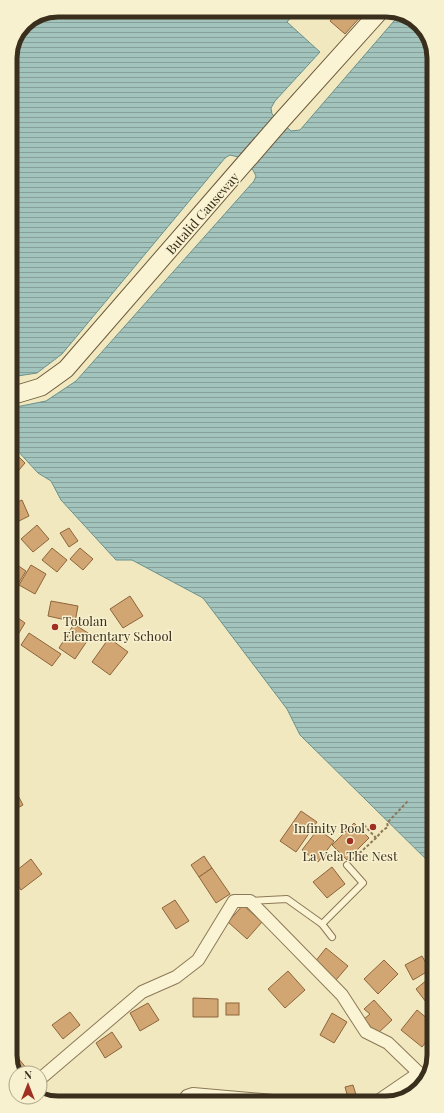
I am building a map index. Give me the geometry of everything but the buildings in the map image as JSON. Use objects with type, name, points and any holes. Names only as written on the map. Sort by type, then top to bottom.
[{"type":"main road","name":"Butalid Causeway","points":[[17,394],[41,387],[66,370],[283,119],[375,17]]},
{"type":"street","points":[[48,1072],[142,992],[176,977],[198,960],[234,902],[250,902],[342,995],[366,1032],[388,1043],[422,1074]]},
{"type":"street","points":[[387,1096],[421,1076]]},
{"type":"street","points":[[187,1096],[193,1094],[216,1096]]},
{"type":"lane","points":[[322,924],[363,883],[347,866]]},
{"type":"lane","points":[[250,902],[287,899],[322,924],[332,937]]},
{"type":"path","points":[[347,866],[388,827],[387,823],[408,801]]},
{"type":"path","points":[[364,825],[376,838]]},
{"type":"water","points":[[58,17],[291,17],[287,22],[320,52],[275,101],[271,108],[272,114],[291,131],[300,130],[396,18],[404,21],[415,29],[423,40],[427,58],[427,860],[300,735],[287,709],[203,598],[132,560],[116,560],[61,500],[51,481],[38,473],[17,450],[17,407],[46,401],[76,381],[254,181],[256,176],[253,170],[238,157],[230,155],[225,158],[62,354],[37,373],[17,376],[17,55],[21,40],[31,27],[42,20]]},
{"type":"place","name":"Totolan Elementary School","points":[[55,627]]},
{"type":"place","name":"Infinity Pool","points":[[373,827]]},
{"type":"place","name":"La Vela The Nest","points":[[350,841]]}]
